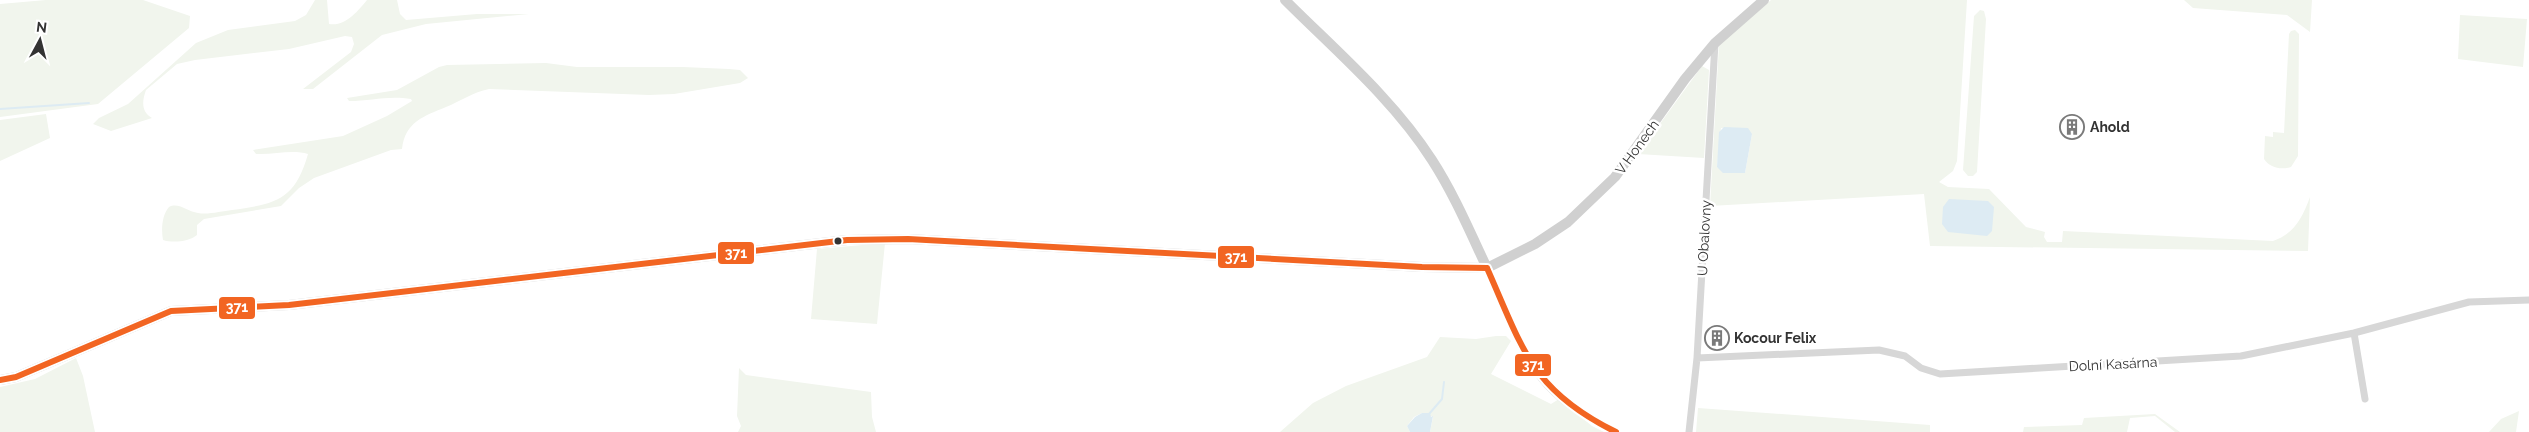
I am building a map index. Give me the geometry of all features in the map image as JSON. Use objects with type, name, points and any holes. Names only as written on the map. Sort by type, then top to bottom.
[{"type":"street","points":[[1285,0],[1382,98],[1432,159],[1487,268],[1523,347],[1547,385],[1588,418],[1616,432]]},
{"type":"street","name":"V Honech","points":[[1487,268],[1547,237],[1598,196],[1619,172],[1685,79],[1715,43],[1764,0]]},
{"type":"street","name":"U Obalovny","points":[[1689,432],[1697,358],[1715,43]]},
{"type":"street","points":[[0,380],[16,377],[171,312],[289,305],[867,239],[927,240],[1422,268],[1487,268]]},
{"type":"street","name":"Dolní Kasárna","points":[[1697,358],[1879,350],[1900,354],[1921,368],[1940,374],[2241,356],[2354,333],[2469,302],[2529,300]]},
{"type":"street","points":[[2354,333],[2365,399]]},
{"type":"shaded area","points":[[46,0],[143,0],[190,16],[189,28],[98,104],[0,117],[0,4]]},
{"type":"shaded area","points":[[315,0],[327,0],[329,24],[346,21],[367,0],[397,0],[400,14],[406,20],[477,14],[529,14],[426,24],[382,35],[313,89],[303,89],[351,52],[354,44],[352,37],[345,36],[289,49],[195,60],[177,64],[146,90],[143,106],[148,116],[152,118],[111,131],[93,124],[99,118],[128,104],[196,43],[228,30],[295,21],[306,15]]},
{"type":"shaded area","points":[[1771,0],[1967,0],[1957,161],[1953,171],[1939,182],[1948,187],[1989,189],[2026,227],[2045,232],[2044,237],[2047,242],[2062,242],[2063,231],[2273,241],[2287,234],[2297,224],[2310,197],[2308,251],[1930,246],[1924,194],[1710,206],[1719,44]],"holes":[[[1721,128],[1752,134],[1745,173],[1717,167]]]},
{"type":"shaded area","points":[[2184,0],[2312,0],[2310,32],[2287,15],[2193,8]]},
{"type":"shaded area","points":[[1980,10],[1984,11],[1986,19],[1977,172],[1973,176],[1968,176],[1963,170],[1974,16]]},
{"type":"shaded area","points":[[2460,15],[2527,19],[2523,67],[2458,59]]},
{"type":"shaded area","points":[[2295,30],[2299,34],[2298,156],[2291,167],[2280,168],[2269,164],[2264,159],[2265,136],[2273,137],[2273,132],[2284,133],[2289,34]]},
{"type":"shaded area","points":[[546,63],[577,67],[729,69],[740,70],[748,78],[740,83],[674,94],[649,95],[483,90],[417,121],[407,132],[402,149],[391,150],[314,178],[299,188],[281,206],[204,219],[197,225],[197,235],[194,237],[180,241],[163,240],[163,222],[169,207],[180,206],[194,212],[206,214],[272,202],[282,197],[297,181],[308,154],[296,152],[256,154],[253,150],[343,136],[387,116],[412,101],[411,99],[395,98],[349,101],[347,98],[397,90],[439,67],[447,65]]},
{"type":"shaded area","points":[[1702,66],[1709,70],[1704,158],[1638,154]]},
{"type":"shaded area","points":[[46,114],[50,138],[0,161],[0,120]]},
{"type":"shaded area","points":[[1724,127],[1748,128],[1752,134],[1745,173],[1723,173],[1717,167],[1719,132]]},
{"type":"shaded area","points":[[1949,199],[1988,201],[1994,207],[1992,231],[1987,236],[1948,232],[1942,224],[1943,207]]},
{"type":"shaded area","points":[[885,243],[877,324],[811,319],[817,249]]},
{"type":"shaded area","points":[[1506,336],[1511,341],[1491,374],[1551,404],[1559,399],[1592,426],[1604,432],[1430,432],[1433,417],[1422,413],[1414,417],[1407,426],[1410,432],[1280,432],[1313,403],[1346,386],[1427,357],[1440,337],[1476,339]]},
{"type":"shaded area","points":[[76,358],[83,376],[95,432],[0,432],[0,387],[35,379]]},
{"type":"shaded area","points":[[739,368],[746,375],[871,392],[872,417],[876,432],[738,432],[741,426],[737,416]]},
{"type":"shaded area","points":[[1698,408],[1930,425],[1930,432],[1696,432]]},
{"type":"shaded area","points":[[2519,411],[2516,432],[2489,432],[2501,419]]},
{"type":"shaded area","points":[[1422,413],[1430,413],[1431,417],[1433,416],[1430,432],[1410,432],[1407,426],[1415,417]]},
{"type":"shaded area","points":[[2155,414],[2180,432],[2175,432],[2155,416],[2130,418],[2127,432],[2023,432],[2024,427],[2082,425],[2084,418]]},
{"type":"waterway","points":[[0,109],[89,103]]},
{"type":"waterway","points":[[1429,414],[1442,399],[1444,382]]},
{"type":"transit line","name":"371","points":[[0,380],[16,377],[171,311],[289,305],[847,240],[908,239],[1422,267],[1487,268]]},
{"type":"transit line","name":"371","points":[[1487,268],[1521,344],[1533,365],[1547,383],[1565,400],[1616,432]]},
{"type":"place","name":"Ahold","points":[[2072,127]]},
{"type":"place","name":"Kocour Felix","points":[[1717,338]]}]
